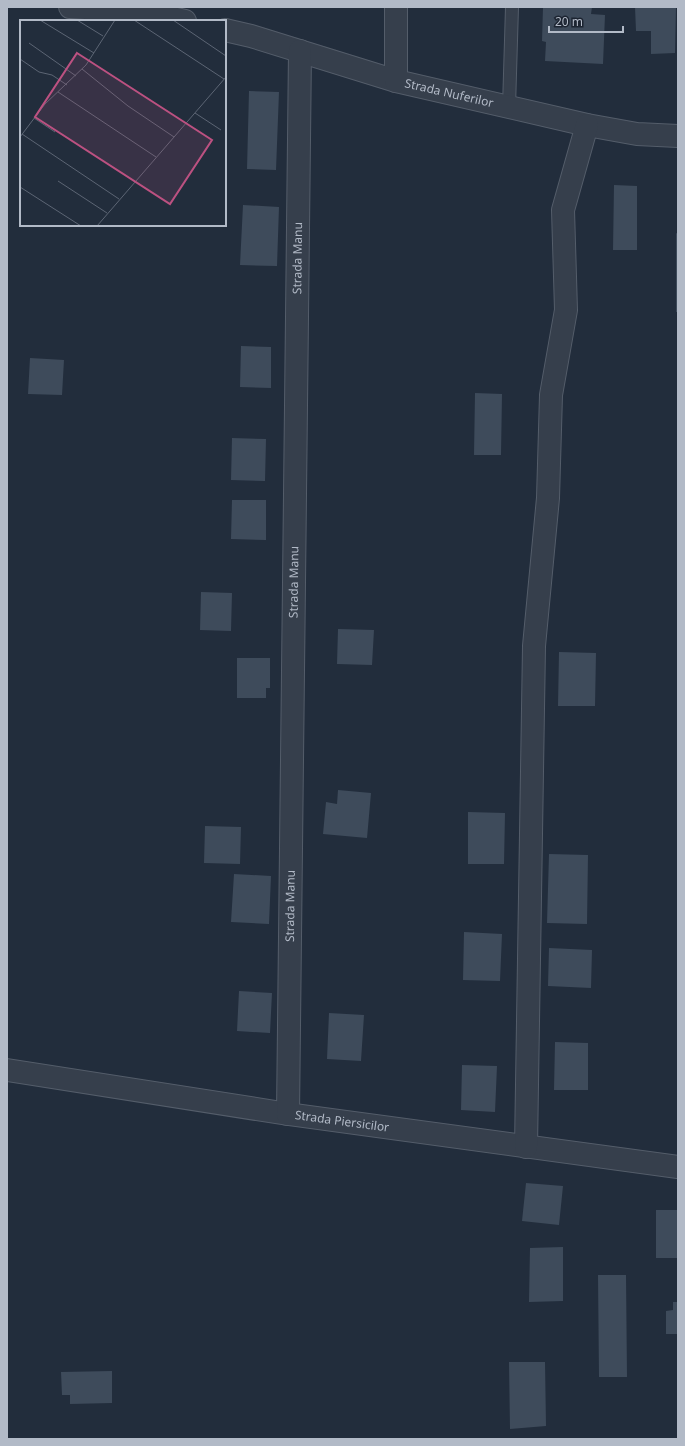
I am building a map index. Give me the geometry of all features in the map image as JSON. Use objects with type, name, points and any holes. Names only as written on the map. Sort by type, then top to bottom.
[{"type":"street","points":[[70,7],[146,12],[181,20]]},
{"type":"street","points":[[396,7],[396,81]]},
{"type":"street","name":"Strada Nuferilor","points":[[226,30],[300,50],[396,81],[587,125],[636,134],[678,136]]},
{"type":"street","name":"Strada Manu","points":[[288,1114],[300,50]]},
{"type":"street","points":[[526,1147],[534,646],[548,498],[550,396],[566,310],[563,210],[587,125]]},
{"type":"street","name":"Strada Piersicilor","points":[[7,1070],[288,1114],[678,1167]]},
{"type":"lane","points":[[509,107],[512,7]]},
{"type":"building","points":[[543,7],[592,7],[591,14],[605,15],[603,64],[545,61],[546,42],[542,41]]},
{"type":"building","points":[[635,7],[676,7],[675,53],[651,54],[651,31],[636,31]]},
{"type":"building","points":[[249,91],[279,92],[276,170],[247,169]]},
{"type":"building","points":[[614,185],[637,186],[637,250],[613,250]]},
{"type":"building","points":[[243,205],[279,207],[277,266],[240,265]]},
{"type":"building","points":[[676,233],[678,234],[678,312],[676,312]]},
{"type":"building","points":[[241,346],[271,347],[271,388],[240,387]]},
{"type":"building","points":[[30,358],[64,360],[62,395],[28,394]]},
{"type":"building","points":[[475,393],[502,394],[501,455],[474,455]]},
{"type":"building","points":[[232,438],[266,439],[265,481],[231,480]]},
{"type":"building","points":[[232,500],[266,500],[266,540],[231,539]]},
{"type":"building","points":[[201,592],[232,593],[231,631],[200,630]]},
{"type":"building","points":[[338,629],[374,630],[372,665],[337,664]]},
{"type":"building","points":[[559,652],[596,653],[595,706],[558,706]]},
{"type":"building","points":[[237,658],[270,658],[270,688],[266,688],[266,698],[237,698]]},
{"type":"building","points":[[338,790],[371,793],[367,838],[323,834],[326,802],[337,804]]},
{"type":"building","points":[[468,812],[505,813],[504,864],[468,864]]},
{"type":"building","points":[[205,826],[241,827],[240,864],[204,863]]},
{"type":"building","points":[[549,854],[588,855],[587,924],[547,923]]},
{"type":"building","points":[[234,874],[271,876],[269,924],[231,922]]},
{"type":"building","points":[[464,932],[502,934],[500,981],[463,980]]},
{"type":"building","points":[[549,948],[592,950],[591,988],[548,986]]},
{"type":"building","points":[[239,991],[272,993],[270,1033],[237,1031]]},
{"type":"building","points":[[329,1013],[364,1015],[361,1061],[327,1059]]},
{"type":"building","points":[[555,1042],[588,1043],[588,1090],[554,1090]]},
{"type":"building","points":[[462,1065],[497,1066],[495,1112],[461,1110]]},
{"type":"building","points":[[526,1183],[563,1186],[559,1225],[522,1221]]},
{"type":"building","points":[[656,1210],[678,1210],[678,1258],[656,1258]]},
{"type":"building","points":[[563,1247],[563,1301],[529,1302],[530,1248]]},
{"type":"building","points":[[598,1275],[626,1275],[627,1377],[599,1377]]},
{"type":"building","points":[[673,1302],[678,1302],[678,1334],[666,1334],[666,1311],[673,1310]]},
{"type":"building","points":[[509,1362],[545,1362],[546,1426],[510,1429]]},
{"type":"building","points":[[112,1371],[112,1403],[70,1404],[70,1395],[62,1395],[61,1372]]}]
